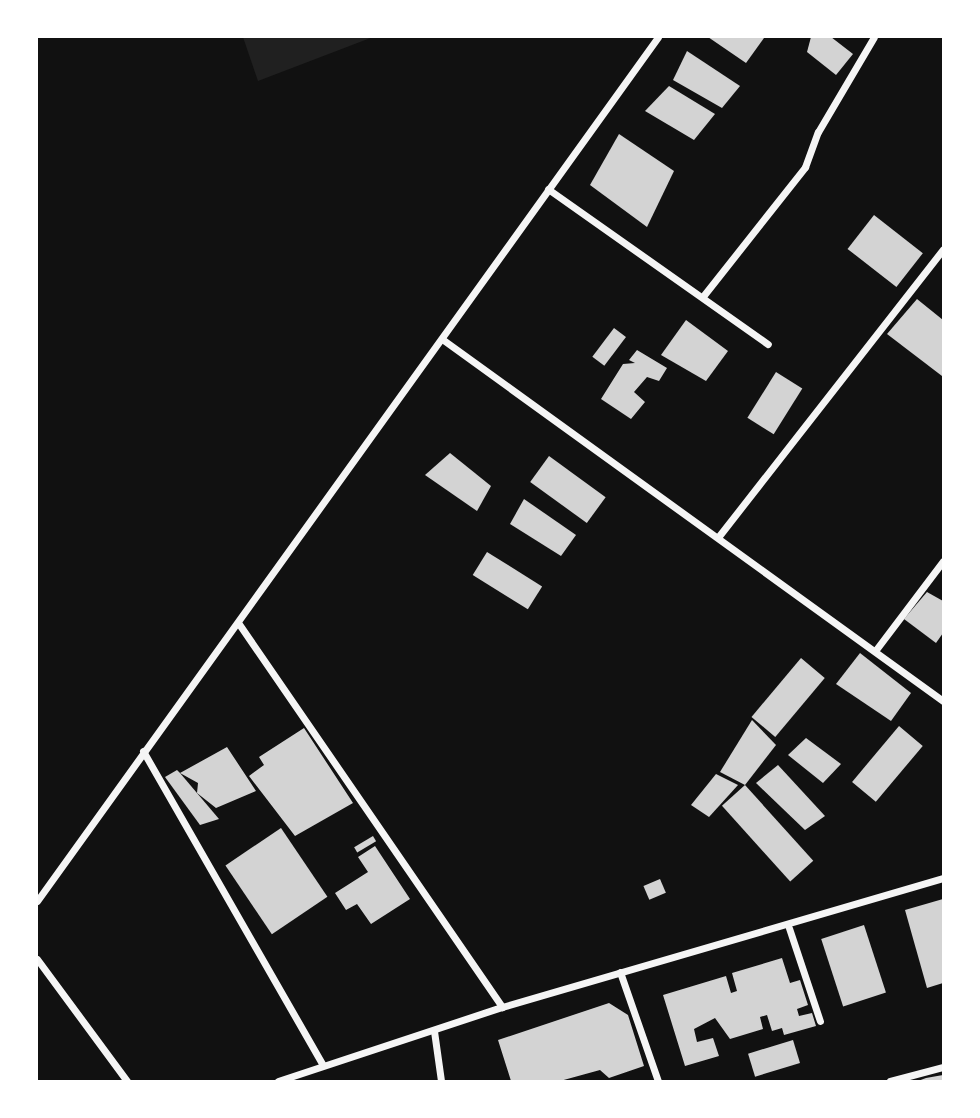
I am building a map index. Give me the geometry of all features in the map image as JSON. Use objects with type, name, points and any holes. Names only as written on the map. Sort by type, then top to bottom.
[{"type":"street","points":[[37,901],[143,751],[239,624],[658,37]]},
{"type":"street","points":[[704,295],[805,167],[818,132],[874,37]]},
{"type":"street","points":[[548,189],[704,295],[768,344]]},
{"type":"street","points":[[719,536],[943,248]]},
{"type":"street","points":[[442,339],[719,536],[943,701]]},
{"type":"street","points":[[875,651],[943,561]]},
{"type":"street","points":[[239,624],[502,1007]]},
{"type":"street","points":[[143,751],[322,1064]]},
{"type":"street","points":[[278,1081],[322,1064],[434,1031],[502,1007],[620,972],[789,928],[943,878]]},
{"type":"street","points":[[789,928],[820,1021]]},
{"type":"street","points":[[37,959],[127,1081]]},
{"type":"street","points":[[620,972],[659,1081]]},
{"type":"street","points":[[434,1031],[441,1081]]},
{"type":"street","points":[[890,1081],[943,1067]]},
{"type":"shaded area","points":[[243,37],[373,37],[258,81]]},
{"type":"building","points":[[708,37],[762,37],[764,38],[746,63]]},
{"type":"building","points":[[811,37],[831,37],[853,54],[836,75],[807,52]]},
{"type":"building","points":[[687,51],[740,86],[722,108],[673,80]]},
{"type":"building","points":[[669,86],[715,114],[694,140],[645,111]]},
{"type":"building","points":[[619,134],[674,171],[647,227],[590,185]]},
{"type":"building","points":[[874,215],[923,253],[896,287],[848,249]]},
{"type":"building","points":[[917,299],[943,320],[942,376],[887,334]]},
{"type":"building","points":[[686,320],[728,351],[706,381],[661,355]]},
{"type":"building","points":[[614,328],[626,337],[604,366],[592,357]]},
{"type":"building","points":[[637,350],[667,368],[659,381],[647,377],[634,392],[645,402],[631,419],[601,399],[623,364],[635,363],[629,360]]},
{"type":"building","points":[[776,372],[802,388],[774,434],[747,418]]},
{"type":"building","points":[[450,453],[491,486],[477,511],[425,475]]},
{"type":"building","points":[[549,456],[606,497],[587,523],[530,482]]},
{"type":"building","points":[[524,499],[576,535],[561,556],[510,524]]},
{"type":"building","points":[[487,552],[542,586],[528,609],[473,575]]},
{"type":"building","points":[[927,592],[943,601],[943,633],[936,643],[904,619]]},
{"type":"building","points":[[860,653],[911,693],[891,721],[836,684]]},
{"type":"building","points":[[801,658],[825,678],[775,737],[752,717]]},
{"type":"building","points":[[752,720],[776,745],[745,785],[720,772]]},
{"type":"building","points":[[899,726],[923,746],[876,802],[852,782]]},
{"type":"building","points":[[304,728],[353,803],[295,836],[249,776],[264,765],[259,757]]},
{"type":"building","points":[[806,738],[841,764],[823,783],[788,755]]},
{"type":"building","points":[[227,747],[256,791],[216,808],[197,793],[198,783],[180,773]]},
{"type":"building","points":[[778,765],[825,816],[805,830],[756,783]]},
{"type":"building","points":[[177,770],[219,819],[200,825],[165,777]]},
{"type":"building","points":[[716,774],[738,785],[709,817],[691,805]]},
{"type":"building","points":[[745,785],[813,861],[790,882],[722,806]]},
{"type":"building","points":[[281,828],[327,897],[272,934],[225,865]]},
{"type":"building","points":[[373,836],[376,841],[357,852],[354,847]]},
{"type":"building","points":[[375,846],[410,899],[371,924],[357,904],[346,910],[335,893],[368,872],[358,857]]},
{"type":"building","points":[[660,879],[666,893],[649,900],[643,886]]},
{"type":"building","points":[[943,899],[943,983],[927,988],[905,910]]},
{"type":"building","points":[[864,925],[886,993],[843,1006],[821,939]]},
{"type":"building","points":[[782,958],[790,983],[800,980],[808,1005],[797,1009],[799,1016],[812,1013],[816,1026],[784,1035],[782,1028],[772,1031],[767,1015],[760,1017],[763,1029],[730,1039],[715,1018],[694,1029],[697,1042],[713,1038],[719,1056],[685,1066],[663,995],[726,976],[731,993],[737,991],[732,973]]},
{"type":"building","points":[[609,1003],[628,1015],[644,1066],[609,1078],[600,1070],[560,1081],[511,1081],[498,1040]]},
{"type":"building","points":[[793,1040],[800,1063],[755,1077],[748,1054]]},
{"type":"building","points":[[943,1075],[943,1081],[918,1081],[926,1078]]}]
